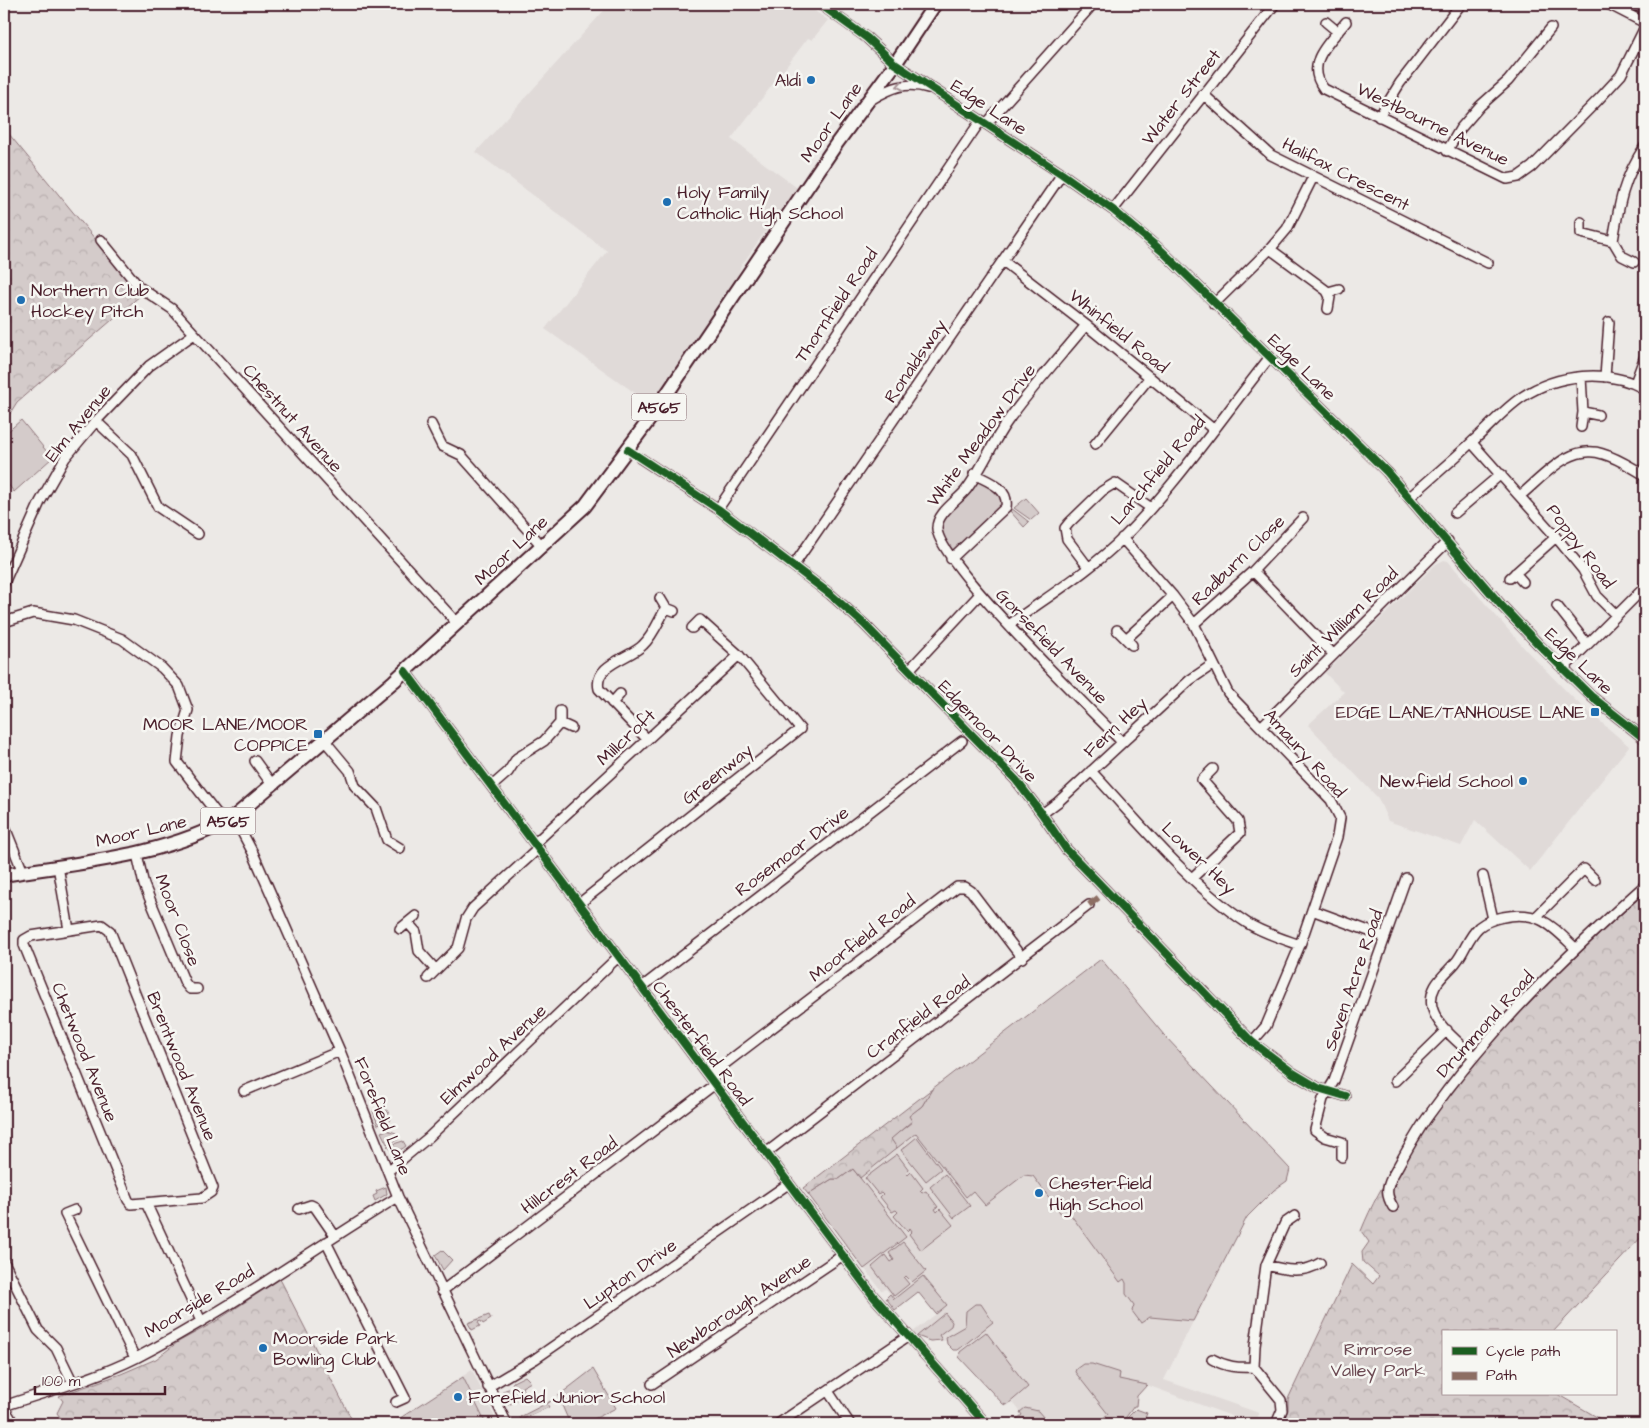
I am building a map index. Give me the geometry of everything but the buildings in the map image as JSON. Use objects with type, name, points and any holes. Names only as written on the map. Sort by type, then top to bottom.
[{"type":"highway","name":"A565","points":[[896,64],[935,4]]},
{"type":"highway","name":"Moor Lane","points":[[4,876],[137,854],[192,838],[229,820],[273,786],[458,624],[585,506],[628,450],[865,102],[896,64]]},
{"type":"main road","points":[[1636,4],[1645,8]]},
{"type":"street","name":"Edge Lane","points":[[820,4],[867,38],[896,64],[1062,174],[1112,210],[1163,252],[1410,497],[1500,604],[1563,669],[1592,697],[1645,739]]},
{"type":"street","name":"Thornfield Road","points":[[718,509],[984,122],[1093,4]]},
{"type":"street","name":"Water Street","points":[[1112,210],[1275,4]]},
{"type":"street","points":[[1379,117],[1400,83],[1461,4]]},
{"type":"street","points":[[1608,4],[1645,23]]},
{"type":"street","points":[[1326,22],[1338,32]]},
{"type":"street","name":"Westbourne Avenue","points":[[1346,22],[1322,52],[1315,69],[1318,81],[1324,89],[1507,179],[1518,177],[1532,167],[1621,76],[1645,27]]},
{"type":"street","points":[[1447,151],[1460,129],[1508,81],[1551,28]]},
{"type":"street","points":[[865,102],[890,89],[904,85],[919,85],[938,91]]},
{"type":"street","name":"Halifax Crescent","points":[[1203,94],[1271,155],[1488,262]]},
{"type":"street","points":[[1634,262],[1622,256],[1613,241],[1621,194],[1631,167],[1644,153]]},
{"type":"street","name":"Ronaldsway","points":[[794,566],[1062,174]]},
{"type":"street","points":[[1214,304],[1270,250],[1287,229],[1313,177]]},
{"type":"street","points":[[1581,222],[1581,233],[1613,241]]},
{"type":"street","name":"Chestnut Avenue","points":[[100,240],[139,287],[172,309],[458,624]]},
{"type":"street","points":[[1270,250],[1328,292],[1330,297],[1328,309]]},
{"type":"street","name":"Whinfield Road","points":[[1003,261],[1086,325],[1213,429]]},
{"type":"street","points":[[1328,292],[1339,289]]},
{"type":"street","points":[[1605,377],[1609,322]]},
{"type":"street","name":"White Meadow Drive","points":[[980,594],[951,559],[938,539],[937,524],[945,512],[967,488],[1011,416],[1086,325]]},
{"type":"street","name":"Elm Avenue","points":[[4,583],[44,495],[65,458],[96,421],[149,366],[194,334]]},
{"type":"street","points":[[1636,384],[1645,356]]},
{"type":"street","name":"Larchfield Road","points":[[1009,625],[1088,567],[1122,538],[1151,508],[1270,357]]},
{"type":"street","points":[[1095,444],[1150,377]]},
{"type":"street","points":[[1410,497],[1520,398],[1543,386],[1572,377],[1605,377],[1636,384],[1645,389]]},
{"type":"street","points":[[1580,427],[1583,412],[1582,377]]},
{"type":"street","points":[[1583,412],[1598,415]]},
{"type":"street","points":[[96,421],[132,455],[158,507],[198,534]]},
{"type":"street","points":[[431,424],[442,446],[461,454],[542,546]]},
{"type":"street","name":"Poppy Road","points":[[1472,443],[1521,495],[1583,570],[1597,596],[1616,615]]},
{"type":"street","points":[[1521,495],[1564,460],[1577,452],[1590,451],[1604,454],[1645,475]]},
{"type":"street","name":"Edgemoor Drive","points":[[640,458],[718,509],[794,566],[864,624],[1016,780],[1066,849],[1252,1042],[1293,1073],[1318,1088],[1345,1096]]},
{"type":"street","points":[[951,559],[1006,507],[1006,496],[1002,490],[974,474]]},
{"type":"street","points":[[1462,511],[1501,474]]},
{"type":"street","points":[[1088,567],[1065,534],[1069,523],[1082,510],[1115,483],[1151,508]]},
{"type":"street","name":"Radburn Close","points":[[1194,624],[1253,571],[1303,518]]},
{"type":"street","points":[[1523,582],[1513,575],[1556,537]]},
{"type":"street","name":"Amaury Road","points":[[1122,538],[1173,596],[1194,624],[1212,665],[1228,693],[1331,800],[1340,818],[1338,837],[1300,945],[1266,1026],[1252,1042]]},
{"type":"street","name":"Saint William Road","points":[[1261,727],[1448,541]]},
{"type":"street","points":[[1253,571],[1333,654]]},
{"type":"street","points":[[1563,669],[1645,587]]},
{"type":"street","points":[[909,670],[980,594]]},
{"type":"street","name":"Gorsefield Avenue","points":[[980,594],[1122,742]]},
{"type":"street","points":[[1117,630],[1129,642],[1173,596]]},
{"type":"street","points":[[646,739],[599,689],[600,676],[617,660],[635,652],[645,644],[670,610],[660,598]]},
{"type":"street","points":[[1557,606],[1588,644]]},
{"type":"street","name":"Forefield Lane","points":[[4,622],[33,613],[74,620],[122,639],[162,668],[179,686],[188,710],[180,736],[177,762],[229,820],[253,853],[340,1051],[398,1197],[507,1424]]},
{"type":"street","points":[[692,628],[700,620],[739,655]]},
{"type":"street","name":"Millcroft","points":[[428,978],[458,948],[466,918],[473,908],[646,739],[739,655]]},
{"type":"street","name":"Greenway","points":[[580,903],[800,729],[739,655]]},
{"type":"street","name":"Fern Hey","points":[[1042,814],[1190,680],[1212,665]]},
{"type":"street","name":"Chesterfield Road","points":[[405,671],[537,845],[618,957],[715,1084],[788,1184],[907,1338],[986,1424]]},
{"type":"street","points":[[612,703],[620,694]]},
{"type":"street","points":[[492,786],[508,772],[517,758],[544,741],[560,723],[560,711]]},
{"type":"street","points":[[560,723],[572,728]]},
{"type":"street","points":[[325,741],[350,771],[356,786],[376,808],[386,840],[400,848]]},
{"type":"street","name":"Rosemoor Drive","points":[[642,987],[962,742]]},
{"type":"street","points":[[255,760],[273,786]]},
{"type":"street","points":[[1192,878],[1240,833],[1238,821],[1202,780],[1213,769]]},
{"type":"street","name":"Lower Hey","points":[[1091,771],[1192,878],[1249,924],[1300,945]]},
{"type":"street","points":[[4,825],[24,872]]},
{"type":"street","name":"Moor Close","points":[[137,854],[144,885],[185,983],[190,989],[197,989]]},
{"type":"street","points":[[58,866],[69,930]]},
{"type":"street","points":[[1536,916],[1584,869],[1595,880]]},
{"type":"street","points":[[1483,876],[1493,919]]},
{"type":"street","name":"Seven Acre Road","points":[[1342,1157],[1342,1142],[1325,1137],[1315,1130],[1323,1099],[1334,1081],[1406,878]]},
{"type":"street","name":"Drummond Road","points":[[1393,1207],[1387,1195],[1387,1187],[1392,1177],[1428,1116],[1473,1056],[1575,948],[1645,885]]},
{"type":"street","name":"Moorfield Road","points":[[709,1076],[957,887],[965,887],[970,891],[1022,958]]},
{"type":"street","name":"Cranfield Road","points":[[766,1153],[1089,905]]},
{"type":"street","points":[[1312,910],[1385,937]]},
{"type":"street","points":[[1473,1056],[1447,1030],[1434,1013],[1432,995],[1435,986],[1461,956],[1478,928],[1493,919],[1517,914],[1536,916],[1553,927],[1575,948]]},
{"type":"street","points":[[400,930],[416,916]]},
{"type":"street","points":[[408,923],[416,932],[419,951],[436,970]]},
{"type":"street","name":"Brentwood Avenue","points":[[69,930],[102,925],[110,931],[212,1188],[211,1192],[202,1198],[146,1203]]},
{"type":"street","name":"Chetwood Avenue","points":[[69,930],[26,938],[24,945],[128,1200],[132,1204],[146,1203]]},
{"type":"street","name":"Elmwood Avenue","points":[[388,1171],[436,1130],[618,957]]},
{"type":"street","points":[[1395,1082],[1447,1030]]},
{"type":"street","points":[[244,1091],[340,1051]]},
{"type":"street","name":"Hillcrest Road","points":[[442,1291],[715,1084]]},
{"type":"street","name":"Lupton Drive","points":[[488,1387],[535,1359],[788,1184]]},
{"type":"street","name":"Moorside Road","points":[[4,1407],[73,1383],[135,1358],[201,1322],[398,1197]]},
{"type":"street","points":[[146,1203],[201,1322]]},
{"type":"street","points":[[299,1208],[311,1205],[315,1207],[335,1236]]},
{"type":"street","points":[[74,1210],[65,1214],[135,1358]]},
{"type":"street","points":[[1276,1424],[1282,1410],[1281,1400],[1254,1367],[1255,1346],[1266,1265],[1285,1223],[1295,1216]]},
{"type":"street","points":[[326,1242],[405,1398],[396,1402]]},
{"type":"street","name":"Newborough Avenue","points":[[652,1384],[843,1255]]},
{"type":"street","points":[[4,1262],[38,1330],[56,1348],[73,1383]]},
{"type":"street","points":[[1266,1265],[1299,1271],[1311,1269],[1320,1263]]},
{"type":"street","points":[[778,1424],[907,1338]]},
{"type":"street","points":[[1212,1359],[1223,1365],[1238,1368],[1254,1367]]},
{"type":"street","points":[[828,1391],[850,1424]]},
{"type":"street","points":[[4,1407],[14,1424]]},
{"type":"shaded area","name":"Holy Family Catholic High School","points":[[610,4],[811,4],[816,12],[828,20],[812,40],[808,38],[731,139],[800,190],[782,215],[767,229],[741,266],[735,283],[652,405],[545,329],[607,251],[476,152]]},
{"type":"shaded area","points":[[1444,560],[1448,561],[1526,650],[1575,700],[1629,746],[1530,871],[1475,820],[1461,846],[1388,821],[1378,798],[1308,725],[1344,692],[1325,673],[1436,564]]},
{"type":"shaded area","name":"Chesterfield High School","points":[[1101,959],[1164,1035],[1290,1169],[1287,1181],[1253,1209],[1236,1235],[1164,1380],[1259,1413],[1258,1417],[1270,1420],[1268,1424],[1253,1424],[1147,1385],[1110,1424],[1011,1424],[1022,1414],[1012,1401],[1003,1404],[959,1357],[961,1353],[958,1349],[953,1350],[946,1341],[923,1339],[913,1332],[936,1314],[918,1292],[895,1310],[886,1298],[890,1294],[886,1289],[881,1290],[803,1188]]},
{"type":"shaded area","name":"Forefield Junior School","points":[[472,1370],[498,1424],[392,1423]]},
{"type":"green space","points":[[4,128],[141,295],[17,402],[4,423]]},
{"type":"green space","points":[[21,420],[52,458],[14,492],[4,479],[4,435]]},
{"type":"green space","points":[[980,481],[998,491],[1002,506],[955,551],[951,550],[940,532],[943,519]]},
{"type":"green space","points":[[1026,498],[1039,513],[1031,520],[1014,508]]},
{"type":"green space","points":[[1011,508],[1029,522],[1024,527],[1010,511]]},
{"type":"green space","name":"Rimrose Valley Park","points":[[1645,893],[1645,1233],[1555,1330],[1442,1330],[1442,1396],[1560,1396],[1609,1424],[1282,1424],[1288,1410],[1288,1399],[1352,1264],[1373,1284],[1379,1276],[1363,1262],[1362,1252],[1369,1242],[1361,1231],[1388,1176],[1423,1126],[1471,1067],[1518,1015],[1593,940]]},
{"type":"green space","points":[[1101,959],[1164,1035],[1290,1169],[1287,1181],[1274,1190],[1247,1217],[1193,1321],[1150,1317],[1141,1323],[1132,1311],[1134,1305],[1126,1294],[1124,1279],[1120,1282],[1068,1211],[1062,1215],[1033,1176],[1024,1175],[985,1205],[973,1191],[966,1197],[916,1133],[897,1148],[890,1139],[912,1122],[908,1116],[922,1106],[932,1089]]},
{"type":"green space","points":[[932,1089],[922,1106],[909,1116],[912,1121],[891,1139],[897,1148],[860,1178],[853,1169],[839,1179],[832,1179],[808,1194],[803,1188]]},
{"type":"green space","points":[[385,1107],[391,1117],[390,1121],[378,1125],[373,1111]]},
{"type":"green space","points":[[387,1130],[396,1133],[399,1139],[387,1144],[381,1132]]},
{"type":"green space","points":[[917,1137],[941,1169],[926,1181],[901,1150]]},
{"type":"green space","points":[[403,1141],[406,1146],[398,1150],[387,1146]]},
{"type":"green space","points":[[897,1154],[909,1170],[906,1173],[908,1175],[911,1172],[923,1188],[920,1191],[922,1193],[926,1191],[938,1207],[935,1209],[937,1212],[940,1209],[953,1225],[921,1250],[909,1234],[912,1231],[910,1228],[907,1231],[894,1216],[898,1212],[896,1210],[892,1212],[880,1197],[883,1194],[881,1192],[878,1194],[865,1178]]},
{"type":"green space","points":[[853,1169],[906,1237],[864,1269],[808,1194],[832,1179],[839,1179]]},
{"type":"green space","points":[[945,1174],[970,1206],[954,1218],[930,1187]]},
{"type":"green space","points":[[386,1187],[387,1194],[375,1201],[373,1196],[377,1194],[376,1191]]},
{"type":"green space","points":[[903,1242],[926,1271],[912,1282],[906,1276],[904,1278],[909,1284],[894,1296],[872,1267],[886,1255],[891,1262],[894,1260],[889,1253]]},
{"type":"green space","points":[[442,1250],[452,1260],[443,1270],[435,1255]]},
{"type":"green space","points":[[923,1276],[947,1305],[936,1314],[918,1292],[895,1310],[886,1298],[890,1294],[894,1299]]},
{"type":"green space","points":[[280,1279],[354,1424],[65,1424],[57,1413],[63,1401],[59,1396],[121,1374],[156,1359],[178,1342],[213,1323]]},
{"type":"green space","points":[[975,1304],[981,1304],[993,1322],[958,1350],[953,1350],[947,1344],[946,1337],[965,1326],[966,1311]]},
{"type":"green space","points":[[945,1313],[952,1322],[951,1326],[939,1335],[942,1340],[930,1341],[917,1336]]},
{"type":"green space","points":[[489,1315],[491,1319],[483,1324],[481,1321],[478,1322],[480,1326],[472,1330],[468,1323]]},
{"type":"green space","points":[[986,1332],[1028,1387],[1007,1405],[1003,1404],[959,1357],[960,1352]]},
{"type":"green space","points":[[1083,1364],[1092,1364],[1120,1373],[1119,1379],[1147,1385],[1137,1396],[1136,1406],[1134,1406],[1121,1424],[1096,1424],[1108,1414],[1075,1372]]},
{"type":"green space","points":[[593,1369],[616,1408],[584,1424],[570,1424],[558,1396]]},
{"type":"green space","points":[[525,1376],[531,1382],[522,1387],[523,1391],[515,1395],[517,1401],[508,1405],[503,1391],[511,1388],[513,1382]]},
{"type":"green space","name":"Forefield Junior School","points":[[463,1377],[486,1424],[391,1424]]},
{"type":"green space","points":[[551,1401],[547,1404],[549,1407],[521,1420],[520,1417]]},
{"type":"green space","points":[[1025,1408],[1038,1411],[1049,1424],[1011,1424],[1022,1415],[1020,1412]]},
{"type":"green space","points":[[1136,1409],[1147,1413],[1143,1424],[1126,1419]]},
{"type":"marked path","points":[[1089,905],[1106,892]]},
{"type":"cycle path","points":[[820,4],[867,38],[895,64],[1062,174],[1113,210],[1163,252],[1387,472],[1500,604],[1539,645],[1592,697],[1645,739]]},
{"type":"cycle path","points":[[628,450],[718,509],[830,594],[864,624],[1016,780],[1066,849],[1252,1042],[1293,1073],[1318,1088],[1345,1096]]},
{"type":"cycle path","points":[[405,671],[874,1297],[986,1424]]},
{"type":"place","name":"Aldi","points":[[811,80]]},
{"type":"place","name":"Holy Family Catholic High School","points":[[667,202]]},
{"type":"place","name":"Northern Club Hockey Pitch","points":[[21,300]]},
{"type":"place","name":"EDGE LANE/TANHOUSE LANE","points":[[1595,712]]},
{"type":"place","name":"MOOR LANE/MOOR COPPICE","points":[[318,734]]},
{"type":"place","name":"Newfield School","points":[[1523,781]]},
{"type":"place","name":"Chesterfield High School","points":[[1039,1193]]},
{"type":"place","name":"Moorside Park Bowling Club","points":[[263,1348]]},
{"type":"place","name":"Forefield Junior School","points":[[458,1397]]}]
